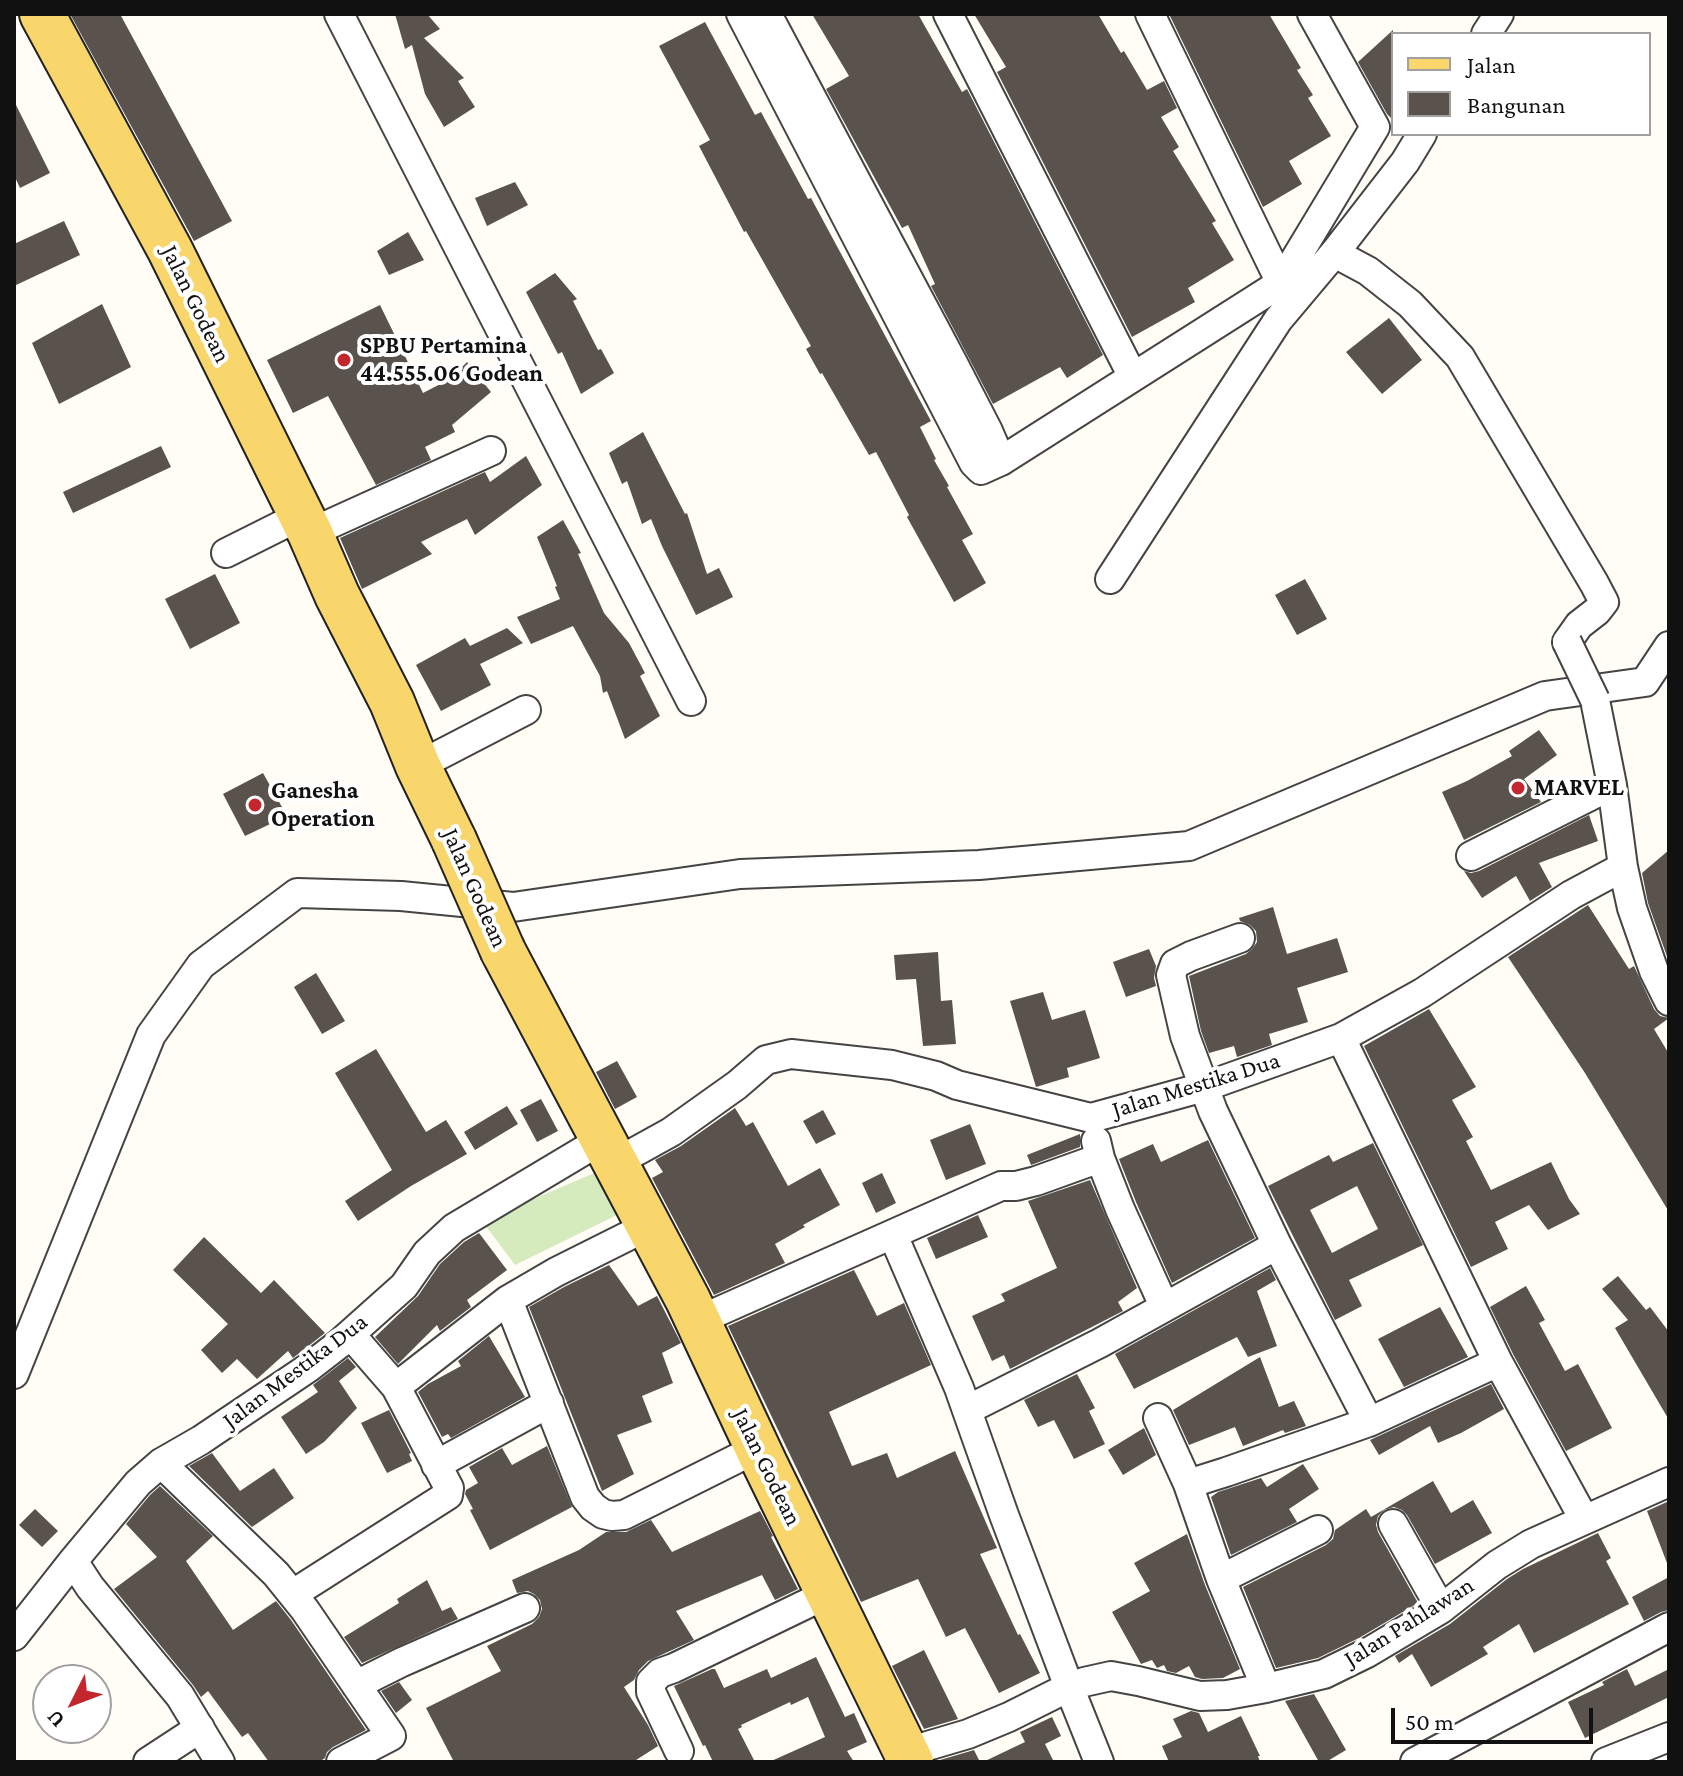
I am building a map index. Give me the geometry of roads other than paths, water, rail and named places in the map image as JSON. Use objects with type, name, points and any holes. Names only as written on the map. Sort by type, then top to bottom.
[{"type":"main road","name":"Jalan Godean","points":[[42,14],[170,250],[392,702],[503,951],[697,1321],[909,1757]]},
{"type":"street","points":[[339,14],[691,701]]},
{"type":"street","points":[[741,14],[974,463],[981,470],[1001,461],[1281,283],[1375,127],[1312,14]]},
{"type":"street","points":[[767,14],[953,363],[1001,461]]},
{"type":"street","points":[[948,14],[1133,377]]},
{"type":"street","points":[[1150,14],[1281,283]]},
{"type":"street","points":[[1487,32],[1499,14]]},
{"type":"street","points":[[1110,579],[1278,320],[1336,251],[1405,162],[1421,136]]},
{"type":"street","points":[[1336,251],[1410,304],[1460,357],[1604,602],[1579,625],[1567,642],[1595,700],[1632,908],[1658,944],[1654,971],[1669,1001]]},
{"type":"street","points":[[226,553],[491,451]]},
{"type":"street","points":[[14,1374],[151,1035],[201,965],[297,893],[401,896],[513,907],[740,874],[979,865],[1189,846],[1545,696],[1645,682],[1669,646]]},
{"type":"street","points":[[418,766],[526,710]]},
{"type":"street","points":[[1471,856],[1612,785]]},
{"type":"street","name":"Jalan Mestika Dua","points":[[14,1636],[138,1483],[161,1463],[308,1368],[404,1286],[427,1253],[454,1228],[609,1151],[671,1132],[737,1085],[766,1060],[791,1054],[892,1065],[936,1076],[1094,1134],[1208,1099],[1341,1038],[1422,993],[1571,895],[1623,867]]},
{"type":"street","points":[[1240,938],[1175,964],[1171,975],[1185,1036],[1208,1099],[1277,1245],[1369,1422]]},
{"type":"street","points":[[1341,1038],[1498,1362],[1584,1519]]},
{"type":"street","points":[[697,1321],[1001,1186],[1036,1181],[1094,1134],[1120,1209],[1164,1306]]},
{"type":"street","points":[[396,1387],[508,1300],[648,1226]]},
{"type":"street","points":[[893,1235],[948,1361],[1099,1762]]},
{"type":"street","points":[[967,1410],[1100,1343],[1277,1245]]},
{"type":"street","points":[[508,1300],[585,1497],[603,1514],[624,1515],[758,1448]]},
{"type":"street","points":[[293,1594],[448,1495],[449,1488],[396,1387],[350,1334]]},
{"type":"street","points":[[1188,1484],[1369,1422],[1498,1362]]},
{"type":"street","points":[[436,1465],[549,1403]]},
{"type":"street","points":[[1158,1418],[1188,1484],[1221,1579],[1266,1688]]},
{"type":"street","points":[[161,1463],[293,1594],[391,1736],[343,1762]]},
{"type":"street","name":"Jalan Pahlawan","points":[[909,1757],[1009,1717],[1069,1687],[1111,1676],[1200,1696],[1227,1695],[1324,1674],[1367,1653],[1441,1609],[1497,1565],[1531,1544],[1669,1482]]},
{"type":"street","points":[[1393,1524],[1441,1609]]},
{"type":"street","points":[[1221,1579],[1318,1530]]},
{"type":"street","points":[[73,1561],[90,1587],[180,1696],[220,1762]]},
{"type":"street","points":[[679,1751],[651,1692],[651,1682],[660,1673],[829,1593]]},
{"type":"street","points":[[356,1685],[525,1608]]},
{"type":"street","points":[[1415,1762],[1669,1627]]},
{"type":"street","points":[[148,1762],[200,1728]]},
{"type":"street","points":[[1606,1762],[1669,1737]]},
{"type":"place","name":"SPBU Pertamina 44.555.06 Godean","points":[[344,360]]},
{"type":"place","name":"MARVEL","points":[[1518,788]]},
{"type":"place","name":"Ganesha Operation","points":[[255,805]]}]
